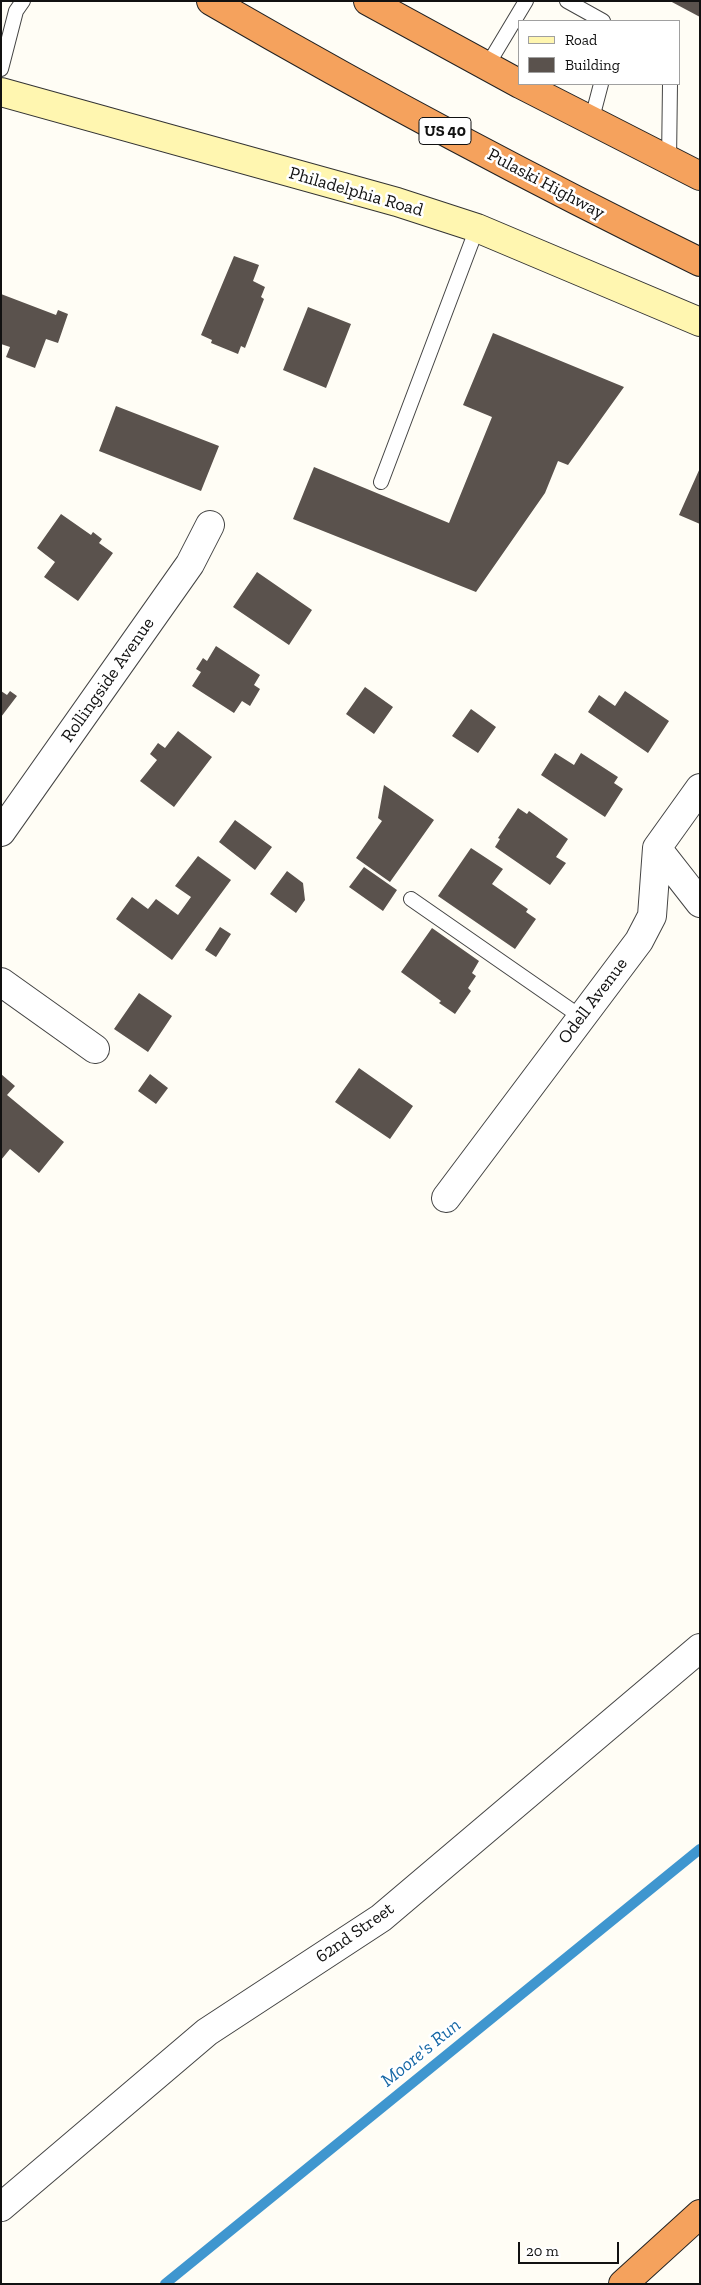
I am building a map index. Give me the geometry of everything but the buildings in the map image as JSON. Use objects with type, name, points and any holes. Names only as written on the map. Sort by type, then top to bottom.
[{"type":"highway","name":"Pulaski Highway","points":[[211,1],[340,76],[621,223],[700,262]]},
{"type":"highway","points":[[368,1],[396,8],[487,66],[518,83]]},
{"type":"highway","points":[[522,85],[700,176]]},
{"type":"highway","points":[[623,2284],[700,2214]]},
{"type":"main road","name":"Philadelphia Road","points":[[1,92],[397,202],[477,228],[700,322]]},
{"type":"street","name":"Rollingside Avenue","points":[[1,832],[190,564],[210,525]]},
{"type":"street","points":[[700,788],[657,848],[700,904]]},
{"type":"street","name":"Odell Avenue","points":[[446,1198],[639,941],[652,916],[657,848]]},
{"type":"street","points":[[1,982],[95,1049]]},
{"type":"street","name":"62nd Street","points":[[1,2206],[207,2032],[381,1918],[700,1648]]},
{"type":"lane","points":[[1,69],[16,11],[23,1]]},
{"type":"lane","points":[[487,66],[526,1]]},
{"type":"lane","points":[[567,1],[601,20]]},
{"type":"lane","points":[[591,122],[601,85]]},
{"type":"lane","points":[[669,161],[670,85]]},
{"type":"lane","points":[[381,482],[477,228]]},
{"type":"lane","points":[[411,899],[582,1017]]},
{"type":"waterway","name":"Moore's Run","points":[[165,2284],[700,1849]]}]
